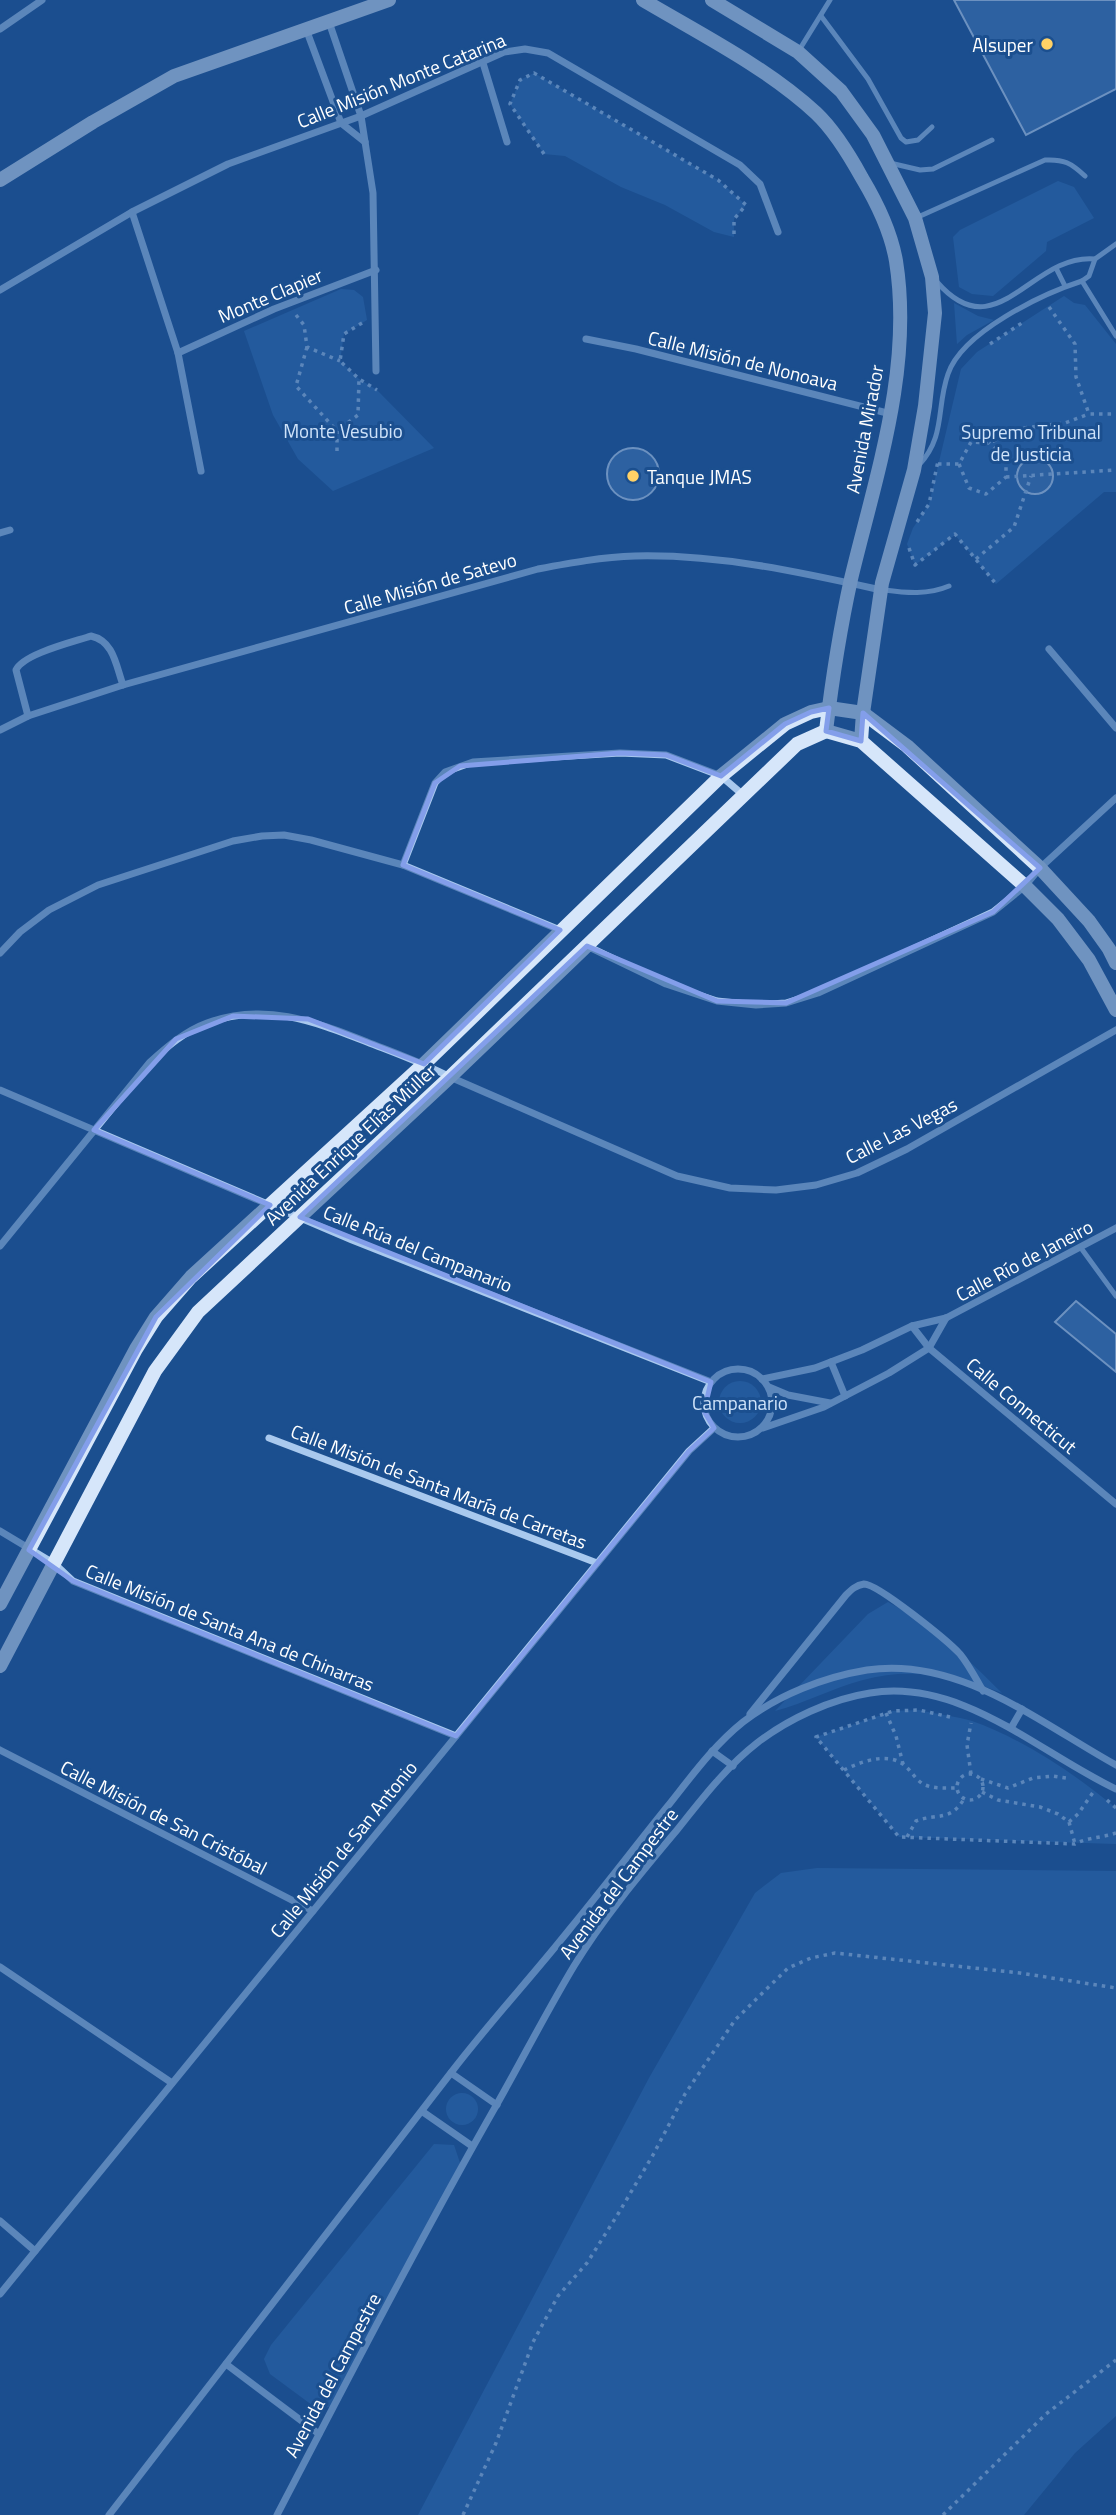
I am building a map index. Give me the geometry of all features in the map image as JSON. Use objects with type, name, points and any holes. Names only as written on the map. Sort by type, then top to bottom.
[{"type":"main road","points":[[0,180],[174,76],[389,0]]},
{"type":"main road","name":"Avenida Mirador","points":[[643,0],[784,86],[819,115],[855,164],[878,206],[896,258],[902,316],[891,414],[850,583],[826,731]]},
{"type":"main road","points":[[712,0],[798,52],[841,91],[873,135],[915,218],[932,276],[935,313],[931,363],[914,470],[881,590],[863,713],[862,741]]},
{"type":"main road","points":[[829,708],[863,713],[907,746],[1040,868],[1089,921],[1116,963]]},
{"type":"main road","name":"Avenida Enrique Elías Müller","points":[[0,1604],[136,1349],[156,1317],[191,1277],[424,1063],[721,776],[785,724],[811,712],[829,708]]},
{"type":"main road","points":[[826,731],[862,741],[1025,886],[1058,919],[1089,960],[1116,1010]]},
{"type":"main road","name":"Avenida Enrique Elías Müller","points":[[0,1666],[155,1371],[198,1312],[450,1077],[742,794],[797,744],[826,731]]},
{"type":"street","points":[[0,29],[42,0]]},
{"type":"street","points":[[329,22],[361,116],[373,193],[376,371]]},
{"type":"street","points":[[306,29],[341,123],[365,143]]},
{"type":"street","name":"Calle Misión Monte Catarina","points":[[0,290],[132,212],[228,164],[361,116],[505,52],[525,49],[548,53],[740,165],[760,184],[778,232]]},
{"type":"street","points":[[483,62],[507,142]]},
{"type":"street","points":[[132,212],[178,353],[201,471]]},
{"type":"street","name":"Monte Clapier","points":[[178,353],[288,303],[376,270]]},
{"type":"street","name":"Calle Misión de Nonoava","points":[[586,339],[636,349],[891,414]]},
{"type":"street","points":[[0,533],[10,530]]},
{"type":"street","name":"Calle Misión de Satevo","points":[[0,730],[28,716],[123,685],[538,569],[580,562],[634,556],[731,561],[881,590]]},
{"type":"street","points":[[28,716],[16,670],[18,665],[29,658],[91,636],[110,647],[123,685]]},
{"type":"street","points":[[1049,649],[1116,728]]},
{"type":"street","points":[[403,865],[435,783],[445,772],[473,762],[620,753],[666,755],[721,776],[742,794]]},
{"type":"street","points":[[587,946],[666,984],[717,1001],[756,1005],[786,1003],[818,993],[993,912],[1025,886],[1040,868],[1116,798]]},
{"type":"street","points":[[0,953],[20,932],[49,910],[98,885],[233,841],[284,835],[403,865],[561,930]]},
{"type":"street","points":[[0,1245],[150,1062],[176,1039],[205,1023],[233,1016],[267,1013],[309,1019],[424,1063],[450,1077]]},
{"type":"street","name":"Calle Las Vegas","points":[[450,1077],[677,1176],[730,1188],[776,1190],[816,1185],[857,1173],[907,1149],[1116,1030]]},
{"type":"street","name":"Calle Rúa del Campanario","points":[[0,1090],[352,1240],[711,1382]]},
{"type":"street","name":"Calle Río de Janeiro","points":[[762,1378],[815,1368],[862,1350],[912,1325],[946,1318],[1116,1228]]},
{"type":"street","name":"Calle Río de Janeiro","points":[[763,1428],[831,1404],[889,1373],[929,1348],[946,1318]]},
{"type":"street","name":"Calle Connecticut","points":[[912,1325],[929,1348],[1116,1504]]},
{"type":"street","points":[[831,1362],[845,1396]]},
{"type":"street","points":[[741,1369],[762,1378],[769,1387],[773,1409],[763,1428],[744,1437],[733,1437],[714,1428],[704,1411],[706,1391],[711,1382],[730,1370],[741,1369]]},
{"type":"street","points":[[769,1387],[788,1395],[831,1404]]},
{"type":"street","name":"Calle Misión de San Antonio","points":[[0,2294],[688,1451],[714,1428]]},
{"type":"street","name":"Calle Misión de Santa María de Carretas","points":[[269,1438],[597,1563]]},
{"type":"street","name":"Calle Misión de Santa Ana de Chinarras","points":[[0,1531],[55,1564],[73,1581],[456,1736]]},
{"type":"street","name":"Avenida del Campestre","points":[[743,1723],[846,1595],[860,1585],[867,1584],[891,1597],[960,1654],[983,1691]]},
{"type":"street","name":"Avenida del Campestre","points":[[109,2515],[451,2073],[712,1751],[743,1723],[769,1704],[831,1678],[870,1670],[909,1669],[944,1674],[1022,1709],[1116,1765]]},
{"type":"street","name":"Avenida del Campestre","points":[[277,2515],[472,2146],[575,1964],[647,1866],[705,1796],[755,1745],[781,1727],[812,1711],[870,1693],[906,1692],[943,1699],[977,1711],[1011,1728],[1090,1777],[1116,1789]]},
{"type":"street","points":[[1011,1728],[1022,1709]]},
{"type":"street","name":"Calle Misión de San Cristóbal","points":[[0,1750],[313,1911]]},
{"type":"street","points":[[712,1751],[733,1766]]},
{"type":"street","points":[[0,1967],[172,2083]]},
{"type":"street","points":[[451,2073],[497,2105]]},
{"type":"street","points":[[423,2112],[472,2146]]},
{"type":"street","points":[[0,2221],[36,2251]]},
{"type":"street","points":[[226,2364],[319,2434]]},
{"type":"lane","points":[[798,52],[830,0]]},
{"type":"lane","points":[[821,16],[868,79],[901,138],[906,142],[918,140],[932,127]]},
{"type":"lane","points":[[887,162],[920,170],[933,169],[992,140]]},
{"type":"lane","points":[[915,218],[1045,160],[1059,159],[1071,163],[1085,176]]},
{"type":"lane","points":[[914,470],[928,455],[937,438],[947,375],[954,360],[967,344],[1029,303],[1082,281],[1089,276],[1095,259],[1116,244]]},
{"type":"lane","points":[[932,276],[948,294],[961,302],[975,308],[987,308],[1056,268],[1084,258],[1095,259]]},
{"type":"lane","points":[[1056,268],[1065,286]]},
{"type":"lane","points":[[1082,281],[1116,336]]},
{"type":"lane","points":[[881,590],[915,593],[949,586]]},
{"type":"lane","points":[[1081,1248],[1116,1296]]},
{"type":"path","points":[[544,153],[510,104],[520,80],[534,73],[718,180],[746,205],[734,219],[734,237]]},
{"type":"path","points":[[288,303],[304,325],[307,347],[296,386],[337,431],[337,451]]},
{"type":"path","points":[[1038,313],[1049,306],[1075,344],[1076,377],[1089,414]]},
{"type":"path","points":[[987,346],[1028,319]]},
{"type":"path","points":[[340,361],[344,334],[367,320]]},
{"type":"path","points":[[307,347],[340,361],[359,379],[377,390]]},
{"type":"path","points":[[337,431],[358,415],[359,379]]},
{"type":"path","points":[[959,464],[971,442],[989,443],[1024,428],[1065,423],[1089,414],[1116,414]]},
{"type":"path","points":[[989,443],[1006,459],[1006,477]]},
{"type":"path","points":[[913,528],[929,504],[938,463],[959,464]]},
{"type":"path","points":[[959,464],[969,488],[986,494],[1006,477],[1116,470]]},
{"type":"path","points":[[976,559],[1014,527],[1031,475]]},
{"type":"path","points":[[907,544],[915,565],[956,534],[996,584]]},
{"type":"path","points":[[958,1718],[919,1710],[886,1713],[817,1737],[899,1837],[1075,1844],[1087,1838],[1116,1833]]},
{"type":"path","points":[[886,1713],[896,1736],[903,1764]]},
{"type":"path","points":[[971,1774],[968,1733],[972,1721],[982,1726]]},
{"type":"path","points":[[844,1770],[860,1762],[890,1758],[903,1764],[921,1783],[939,1789],[956,1788]]},
{"type":"path","points":[[982,1792],[973,1800],[964,1799],[958,1795],[956,1788],[962,1776],[971,1774],[1008,1788],[1034,1778],[1053,1776],[1078,1779]]},
{"type":"path","points":[[981,1779],[982,1792]]},
{"type":"path","points":[[1086,1785],[1116,1808]]},
{"type":"path","points":[[1069,1822],[1078,1814],[1094,1790]]},
{"type":"path","points":[[982,1792],[998,1800],[1040,1807],[1058,1814],[1069,1822],[1075,1844]]},
{"type":"path","points":[[907,1838],[916,1821],[957,1811],[964,1799]]},
{"type":"path","points":[[463,2515],[496,2443],[533,2342],[558,2296],[593,2253],[653,2155],[685,2094],[735,2020],[788,1968],[811,1958],[835,1953],[1020,1973],[1116,1988]]},
{"type":"path","points":[[943,2515],[1046,2414],[1116,2360]]},
{"type":"highlighted area","points":[[829,708],[826,731],[861,741],[863,713],[1040,868],[993,912],[786,1003],[717,1001],[587,946],[300,1217],[711,1382],[704,1411],[714,1428],[689,1451],[456,1736],[73,1581],[29,1550],[156,1317],[270,1205],[94,1130],[176,1039],[233,1016],[308,1019],[424,1064],[560,930],[403,865],[435,783],[460,766],[620,753],[666,755],[721,776],[785,724],[811,712]]},
{"type":"green space","points":[[534,73],[718,180],[746,205],[734,219],[734,237],[714,232],[665,205],[621,187],[565,156],[544,154],[510,104],[520,80]]},
{"type":"green space","points":[[1058,181],[1074,187],[1094,218],[1047,242],[1046,251],[993,296],[972,294],[959,287],[953,237],[960,230]]},
{"type":"green space","name":"Monte Vesubio","points":[[341,289],[354,290],[363,297],[367,320],[344,334],[340,361],[359,379],[377,390],[434,448],[333,491],[298,459],[273,415],[244,331]]},
{"type":"green space","name":"Supremo Tribunal de Justicia","points":[[1064,296],[1074,303],[1085,305],[1116,344],[1116,492],[1104,492],[996,584],[955,535],[915,565],[907,544],[913,528],[929,504],[961,369],[977,352]]},
{"type":"green space","points":[[954,303],[978,316],[994,320],[967,335],[957,344]]},
{"type":"green space","name":"Campanario","points":[[740,1381],[755,1387],[761,1402],[755,1417],[740,1423],[725,1417],[719,1402],[725,1387]]},
{"type":"green space","points":[[888,1602],[948,1643],[1002,1693],[951,1678],[898,1674],[852,1683],[775,1711],[868,1614]]},
{"type":"green space","points":[[919,1710],[972,1721],[1010,1737],[1066,1770],[1116,1808],[1116,1844],[899,1837],[816,1737],[893,1711]]},
{"type":"green space","points":[[817,1868],[1116,1871],[1116,2416],[1075,2453],[1024,2515],[418,2515],[649,2078],[755,1893],[781,1873]]},
{"type":"green space","points":[[462,2093],[473,2098],[478,2109],[473,2120],[462,2125],[451,2120],[446,2109],[451,2098]]},
{"type":"green space","points":[[434,2144],[454,2145],[460,2163],[331,2407],[316,2408],[270,2374],[264,2359],[271,2345]]},
{"type":"building","name":"Alsuper","points":[[954,0],[1116,0],[1116,89],[1026,135]]},
{"type":"building","name":"Tanque JMAS","points":[[633,448],[643,450],[651,456],[657,464],[657,484],[651,492],[643,498],[633,500],[623,498],[615,492],[609,484],[607,474],[609,464],[615,456],[623,450]]},
{"type":"building","points":[[1035,458],[1048,463],[1053,476],[1048,489],[1035,494],[1022,489],[1017,476],[1022,463]]},
{"type":"building","points":[[1076,1301],[1116,1334],[1116,1372],[1055,1322]]},
{"type":"place","name":"Alsuper","points":[[1047,44]]},
{"type":"place","name":"Tanque JMAS","points":[[633,476]]}]
